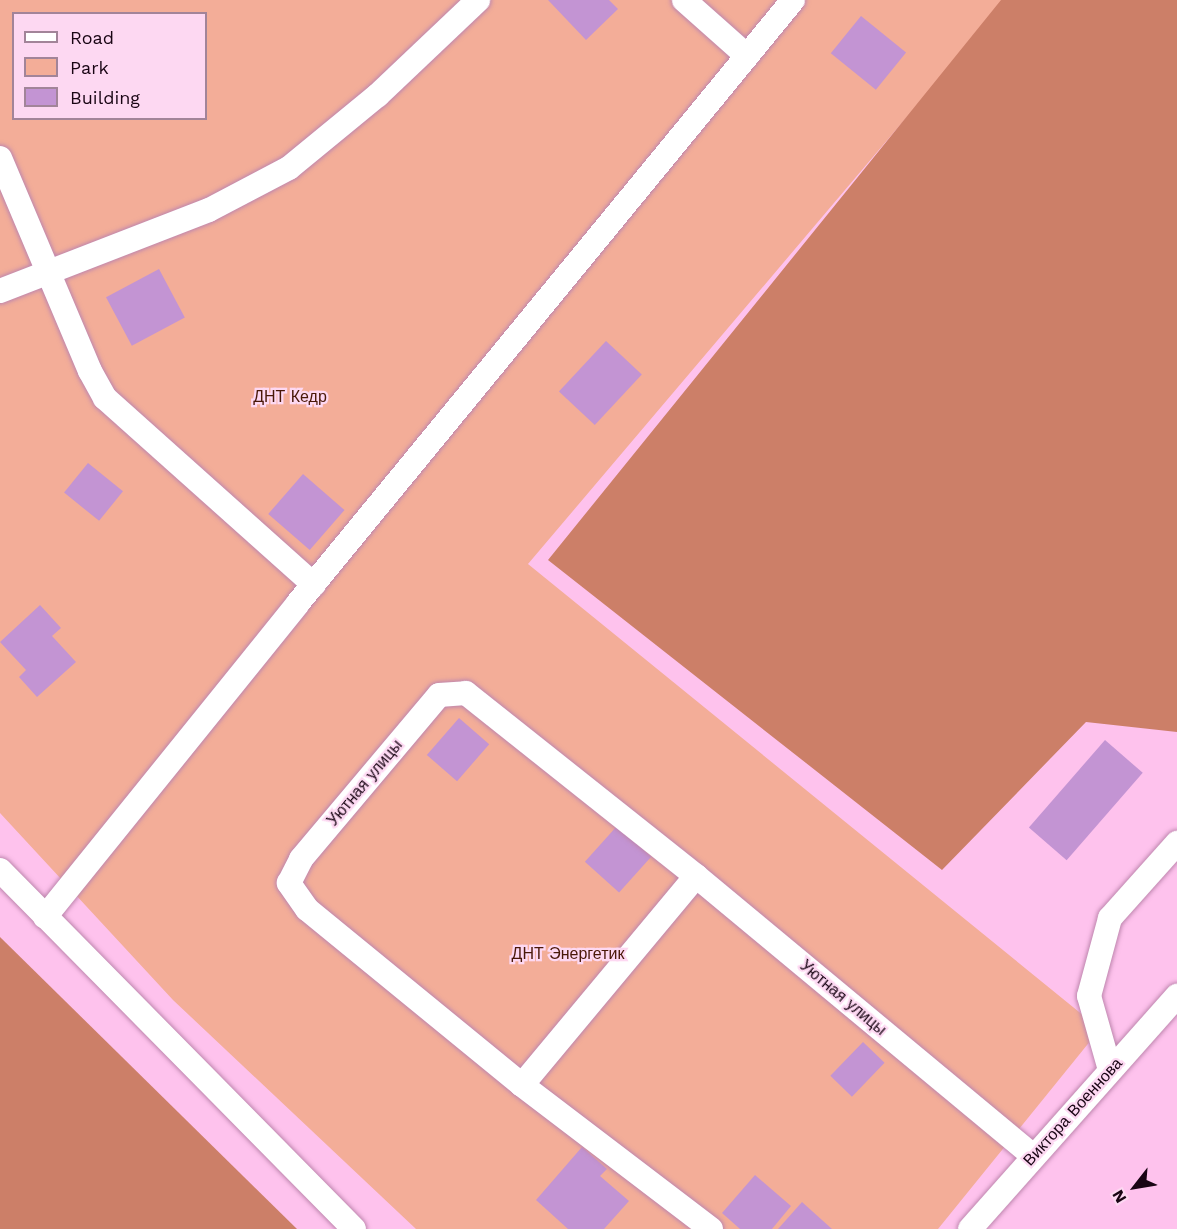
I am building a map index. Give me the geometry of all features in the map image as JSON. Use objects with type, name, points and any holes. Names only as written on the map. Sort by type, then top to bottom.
[{"type":"street","points":[[0,291],[209,210],[289,168],[378,95],[478,0]]},
{"type":"street","points":[[684,0],[747,56]]},
{"type":"street","points":[[45,917],[793,0]]},
{"type":"street","points":[[0,158],[90,371],[105,398],[314,585]]},
{"type":"street","name":"Уютная улицы","points":[[705,1227],[522,1085],[307,909],[289,883],[302,859],[439,694],[466,693],[696,876],[1033,1156]]},
{"type":"street","points":[[1110,1070],[1089,996],[1110,918],[1177,843]]},
{"type":"street","points":[[0,870],[354,1229]]},
{"type":"street","points":[[522,1085],[696,876]]},
{"type":"street","name":"Виктора Военнова","points":[[970,1229],[1177,996]]},
{"type":"green space","name":"ДНТ Кедр","points":[[0,0],[1006,0],[528,564],[1100,1029],[938,1229],[416,1229],[173,1000],[0,813]]},
{"type":"shaded area","points":[[1001,0],[1177,0],[1177,732],[1086,722],[942,870],[548,560]]},
{"type":"shaded area","points":[[0,937],[297,1229],[0,1229]]},
{"type":"building","points":[[548,0],[609,0],[618,9],[586,40]]},
{"type":"building","points":[[861,16],[906,53],[876,90],[831,53]]},
{"type":"building","points":[[159,269],[185,318],[132,346],[106,297]]},
{"type":"building","points":[[606,341],[642,374],[595,425],[559,391]]},
{"type":"building","points":[[88,463],[123,491],[99,521],[64,493]]},
{"type":"building","points":[[303,474],[345,510],[310,550],[268,514]]},
{"type":"building","points":[[40,605],[61,628],[52,636],[76,662],[37,697],[19,677],[26,670],[0,642]]},
{"type":"building","points":[[459,718],[489,744],[457,781],[427,755]]},
{"type":"building","points":[[1105,740],[1143,773],[1067,860],[1029,828]]},
{"type":"building","points":[[617,826],[651,857],[619,892],[585,862]]},
{"type":"building","points":[[863,1042],[885,1063],[852,1097],[830,1076]]},
{"type":"building","points":[[582,1147],[607,1169],[600,1176],[629,1201],[604,1229],[568,1229],[536,1200]]},
{"type":"building","points":[[755,1175],[791,1206],[772,1229],[740,1229],[722,1213]]},
{"type":"building","points":[[802,1202],[832,1229],[778,1229]]},
{"type":"park label","name":"ДНТ Энергетик","points":[[568,954]]}]
